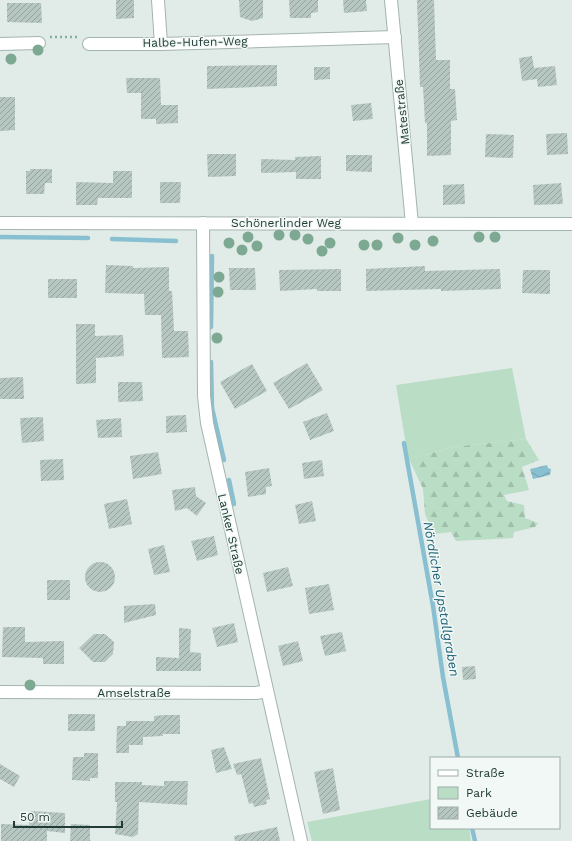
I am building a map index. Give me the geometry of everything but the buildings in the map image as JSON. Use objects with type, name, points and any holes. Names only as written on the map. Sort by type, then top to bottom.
[{"type":"street","points":[[158,0],[162,44]]},
{"type":"street","name":"Matestraße","points":[[391,0],[412,224]]},
{"type":"street","name":"Halbe-Hufen-Weg","points":[[89,44],[162,44],[395,37]]},
{"type":"street","points":[[0,44],[39,43]]},
{"type":"street","name":"Schönerlinder Weg","points":[[0,223],[572,224]]},
{"type":"street","name":"Lanker Straße","points":[[202,223],[204,396],[207,423],[301,841]]},
{"type":"street","name":"Amselstraße","points":[[0,692],[256,693],[267,691]]},
{"type":"path","points":[[39,43],[44,37],[81,36],[89,44]]},
{"type":"green space","points":[[512,368],[526,439],[452,447],[415,458],[408,457],[396,385]]},
{"type":"green space","points":[[526,439],[539,460],[522,467],[529,490],[504,495],[507,501],[524,505],[525,518],[538,523],[535,527],[514,532],[513,538],[456,541],[451,532],[434,534],[425,514],[423,489],[408,457],[415,458],[452,447]]},
{"type":"green space","points":[[430,799],[430,829],[469,829],[471,841],[312,841],[307,822]]},
{"type":"water","points":[[547,465],[548,468],[551,469],[550,475],[533,479],[530,469]]},
{"type":"waterway","name":"Nördlicher Upstallgraben","points":[[0,237],[88,238]]},
{"type":"waterway","name":"Nördlicher Upstallgraben","points":[[112,239],[176,241]]},
{"type":"waterway","name":"Nördlicher Upstallgraben","points":[[211,327],[212,256]]},
{"type":"waterway","name":"Nördlicher Upstallgraben","points":[[211,362],[212,408],[224,460]]},
{"type":"waterway","name":"Nördlicher Upstallgraben","points":[[404,443],[458,757]]},
{"type":"waterway","name":"Nördlicher Upstallgraben","points":[[229,480],[234,504]]},
{"type":"waterway","name":"Nördlicher Upstallgraben","points":[[472,829],[475,841]]}]
